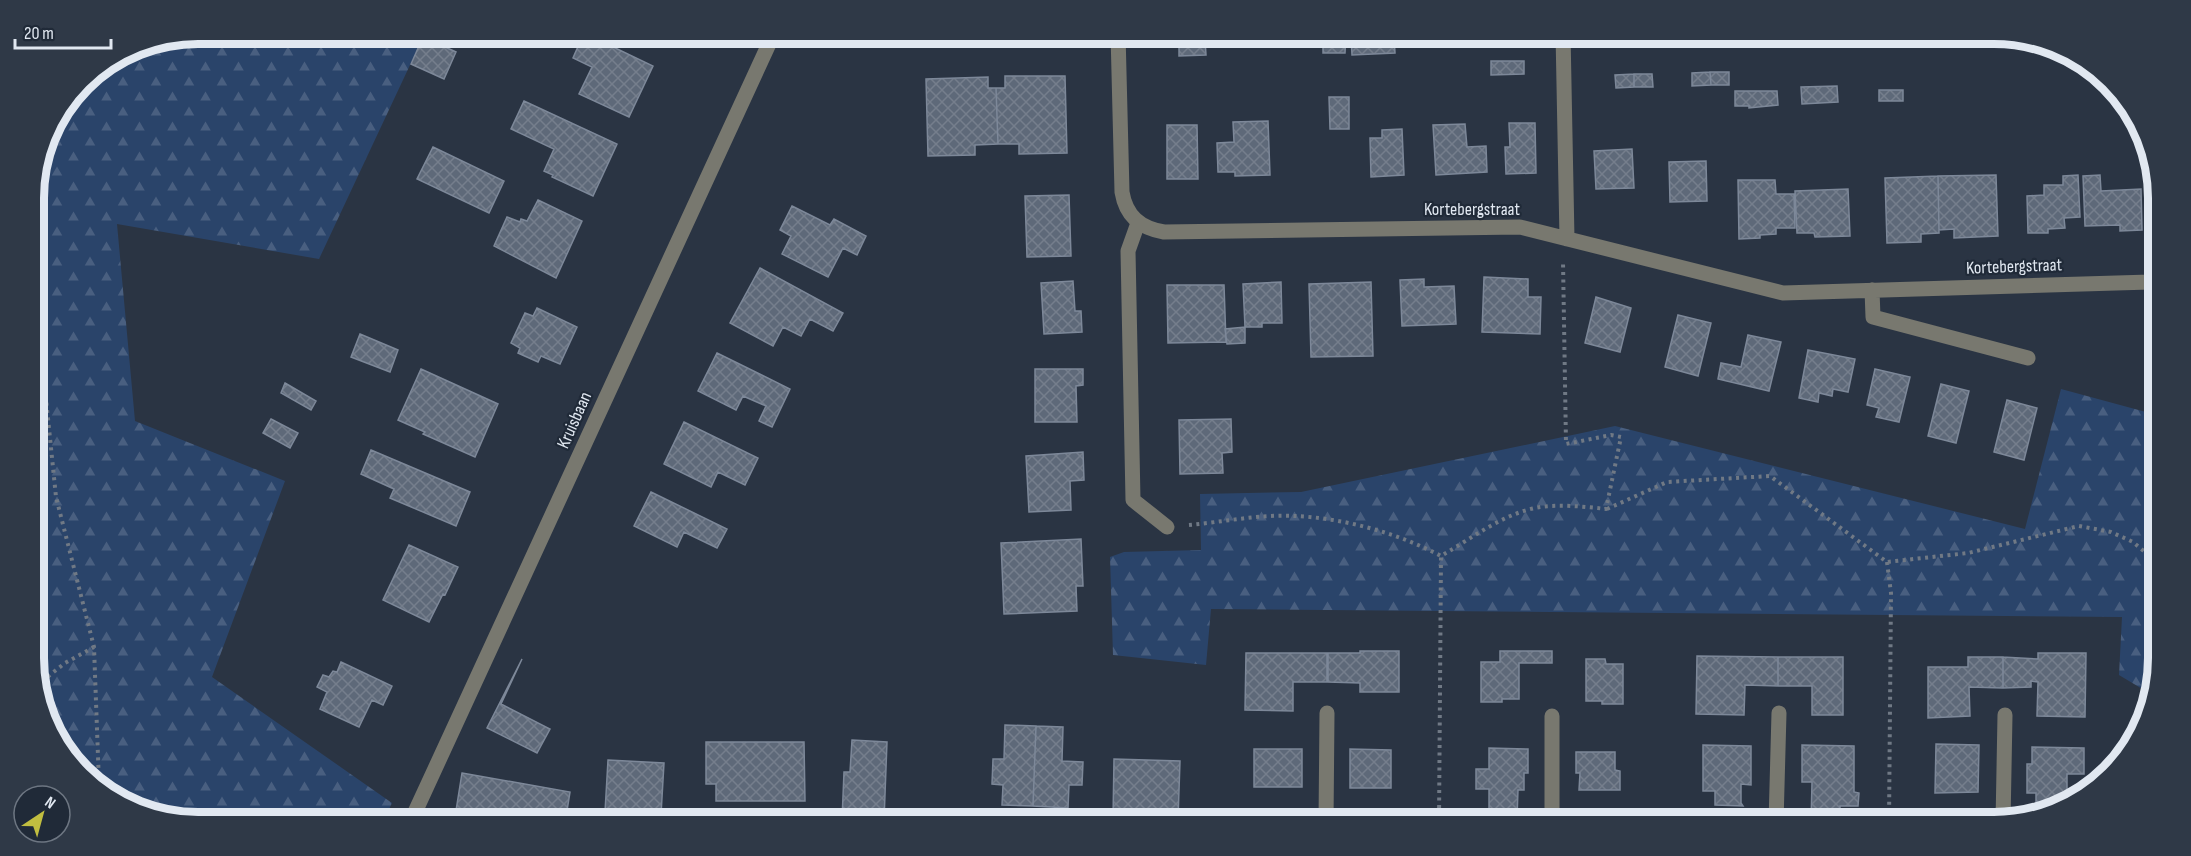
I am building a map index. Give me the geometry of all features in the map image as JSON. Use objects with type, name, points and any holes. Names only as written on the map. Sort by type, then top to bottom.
[{"type":"street","name":"Kruisbaan","points":[[415,812],[769,44]]},
{"type":"street","points":[[1118,44],[1122,192],[1124,204],[1138,223],[1128,251],[1133,500],[1167,527]]},
{"type":"street","points":[[1563,44],[1567,238]]},
{"type":"street","name":"Kortebergstraat","points":[[1138,223],[1150,230],[1164,232],[1520,227],[1783,293],[2148,282]]},
{"type":"street","points":[[1872,290],[1873,317],[2028,358]]},
{"type":"street","points":[[1326,812],[1327,713]]},
{"type":"street","points":[[1776,812],[1779,713]]},
{"type":"street","points":[[2003,812],[2005,715]]},
{"type":"street","points":[[1552,717],[1552,812]]},
{"type":"path","points":[[1567,238],[1562,264],[1566,444],[1611,435],[1621,437],[1606,509]]},
{"type":"path","points":[[44,379],[56,497],[94,647],[99,776]]},
{"type":"path","points":[[1441,556],[1519,513],[1548,506],[1606,509],[1667,482],[1770,476],[1887,562],[1968,553],[2079,526],[2111,532],[2133,542],[2148,555]]},
{"type":"path","points":[[1167,527],[1294,516],[1366,528],[1414,543],[1441,556]]},
{"type":"path","points":[[1439,812],[1441,556]]},
{"type":"path","points":[[1887,562],[1890,593],[1888,812]]},
{"type":"path","points":[[45,679],[65,663],[94,647]]},
{"type":"green space","points":[[187,44],[420,44],[319,259],[117,224],[135,421],[285,481],[212,677],[392,803],[388,812],[187,812],[167,810],[129,797],[96,774],[69,744],[52,708],[46,689],[44,669],[44,187],[46,167],[59,129],[75,104],[104,75],[138,55],[167,46]]},
{"type":"green space","points":[[2061,389],[2148,413],[2148,659],[2145,690],[2119,675],[2122,617],[1211,609],[1206,665],[1113,655],[1110,557],[1124,552],[1201,550],[1200,494],[1301,492],[1615,426],[2025,529]]},
{"type":"building","points":[[420,44],[438,44],[456,52],[444,79],[411,64]]},
{"type":"building","points":[[579,44],[607,44],[653,66],[629,117],[579,94],[592,67],[573,58]]},
{"type":"building","points":[[1179,44],[1205,44],[1206,55],[1179,56]]},
{"type":"building","points":[[1323,44],[1345,44],[1345,53],[1323,53]]},
{"type":"building","points":[[1351,44],[1394,44],[1395,53],[1352,55]]},
{"type":"building","points":[[1491,61],[1524,61],[1524,74],[1491,75]]},
{"type":"building","points":[[1710,72],[1711,85],[1692,86],[1692,73]]},
{"type":"building","points":[[1710,72],[1729,72],[1729,85],[1711,85]]},
{"type":"building","points":[[1634,74],[1634,87],[1616,88],[1615,75]]},
{"type":"building","points":[[1634,74],[1652,74],[1653,87],[1634,87]]},
{"type":"building","points":[[1005,76],[1065,76],[1067,153],[1019,154],[1019,144],[998,144],[996,88],[1005,88]]},
{"type":"building","points":[[988,77],[988,88],[996,88],[998,144],[975,145],[975,155],[928,156],[926,79]]},
{"type":"building","points":[[1837,86],[1838,102],[1802,104],[1801,87]]},
{"type":"building","points":[[1879,90],[1903,90],[1903,101],[1879,101]]},
{"type":"building","points":[[1735,91],[1777,91],[1778,105],[1749,108],[1749,106],[1735,106]]},
{"type":"building","points":[[1329,97],[1349,97],[1349,129],[1330,129]]},
{"type":"building","points":[[524,101],[617,144],[593,196],[544,171],[554,149],[511,129]]},
{"type":"building","points":[[1268,121],[1270,175],[1235,176],[1235,172],[1218,172],[1217,143],[1234,142],[1233,122]]},
{"type":"building","points":[[1509,123],[1535,123],[1536,173],[1506,174],[1505,147],[1510,147]]},
{"type":"building","points":[[1465,124],[1467,147],[1486,146],[1487,172],[1436,175],[1433,125]]},
{"type":"building","points":[[1167,125],[1197,125],[1198,179],[1167,179]]},
{"type":"building","points":[[1402,129],[1404,175],[1371,177],[1370,138],[1382,138],[1382,130]]},
{"type":"building","points":[[433,147],[504,181],[489,213],[417,179]]},
{"type":"building","points":[[1632,149],[1634,188],[1596,189],[1594,151]]},
{"type":"building","points":[[1706,161],[1707,201],[1670,202],[1669,162]]},
{"type":"building","points":[[1996,175],[1998,236],[1954,238],[1954,229],[1939,230],[1938,176]]},
{"type":"building","points":[[2078,175],[2080,217],[2064,218],[2065,228],[2048,229],[2048,233],[2028,233],[2027,196],[2044,195],[2044,185],[2063,185],[2063,176]]},
{"type":"building","points":[[2100,175],[2101,191],[2141,189],[2142,230],[2120,231],[2120,225],[2085,226],[2083,176]]},
{"type":"building","points":[[1938,176],[1939,233],[1921,234],[1921,242],[1887,243],[1885,178]]},
{"type":"building","points":[[1738,180],[1775,180],[1776,194],[1794,194],[1795,228],[1776,228],[1776,234],[1760,235],[1760,238],[1739,239]]},
{"type":"building","points":[[1848,189],[1850,236],[1815,237],[1814,233],[1797,233],[1795,191]]},
{"type":"building","points":[[1069,195],[1071,256],[1027,257],[1025,196]]},
{"type":"building","points":[[538,200],[582,221],[556,278],[494,246],[507,217],[520,222],[521,219],[527,221]]},
{"type":"building","points":[[792,206],[830,225],[834,219],[866,236],[857,255],[843,248],[828,277],[782,254],[791,236],[780,230]]},
{"type":"building","points":[[760,268],[843,313],[833,331],[810,319],[801,336],[783,327],[773,346],[730,323]]},
{"type":"building","points":[[1484,277],[1528,279],[1528,297],[1541,297],[1540,334],[1482,332]]},
{"type":"building","points":[[1424,279],[1424,287],[1454,286],[1456,324],[1402,326],[1400,280]]},
{"type":"building","points":[[1073,281],[1075,311],[1081,311],[1082,332],[1044,334],[1041,283]]},
{"type":"building","points":[[1281,282],[1282,323],[1262,323],[1262,327],[1245,327],[1243,284]]},
{"type":"building","points":[[1371,282],[1373,356],[1311,357],[1309,284]]},
{"type":"building","points":[[1167,285],[1224,285],[1226,342],[1168,343]]},
{"type":"building","points":[[1596,297],[1631,308],[1620,352],[1585,343]]},
{"type":"building","points":[[537,308],[577,327],[560,364],[541,356],[538,362],[518,353],[520,348],[511,343],[525,313],[533,316]]},
{"type":"building","points":[[1678,315],[1711,323],[1698,376],[1665,367]]},
{"type":"building","points":[[1245,327],[1245,343],[1227,344],[1225,329]]},
{"type":"building","points":[[360,334],[398,350],[390,372],[351,357]]},
{"type":"building","points":[[1748,335],[1781,342],[1769,391],[1718,379],[1721,363],[1741,367]]},
{"type":"building","points":[[1808,350],[1855,359],[1848,392],[1833,389],[1832,396],[1819,393],[1818,402],[1799,398]]},
{"type":"building","points":[[717,353],[790,389],[772,427],[759,421],[766,406],[743,396],[736,410],[698,391]]},
{"type":"building","points":[[421,369],[498,404],[475,457],[398,420]]},
{"type":"building","points":[[1035,369],[1083,369],[1083,385],[1076,386],[1077,422],[1035,422]]},
{"type":"building","points":[[1875,369],[1910,377],[1899,422],[1876,417],[1879,408],[1867,405]]},
{"type":"building","points":[[285,383],[316,401],[311,410],[281,393]]},
{"type":"building","points":[[1941,384],[1969,391],[1956,443],[1928,436]]},
{"type":"building","points":[[2007,400],[2037,408],[2024,460],[1994,452]]},
{"type":"building","points":[[271,419],[298,433],[290,448],[263,433]]},
{"type":"building","points":[[1231,419],[1232,452],[1222,453],[1223,473],[1180,474],[1179,420]]},
{"type":"building","points":[[684,422],[758,458],[745,485],[718,472],[711,487],[664,464]]},
{"type":"building","points":[[371,450],[470,492],[456,526],[390,498],[394,489],[361,474]]},
{"type":"building","points":[[1083,452],[1084,480],[1070,481],[1071,510],[1029,512],[1026,456]]},
{"type":"building","points":[[651,492],[727,529],[717,548],[684,532],[677,547],[634,526]]},
{"type":"building","points":[[1081,539],[1083,586],[1076,586],[1077,611],[1004,614],[1001,543]]},
{"type":"building","points":[[409,545],[458,567],[429,622],[383,600]]},
{"type":"building","points":[[1360,651],[1399,651],[1399,692],[1360,692],[1360,683],[1328,682],[1328,653],[1360,653]]},
{"type":"building","points":[[1500,651],[1552,651],[1552,663],[1519,663],[1519,699],[1481,702],[1481,662],[1500,662]]},
{"type":"building","points":[[1246,653],[1327,653],[1327,682],[1293,682],[1293,711],[1245,710]]},
{"type":"building","points":[[2038,653],[2086,653],[2085,717],[2037,716],[2038,682],[2031,681],[2031,687],[2003,688],[2003,657],[2038,659]]},
{"type":"building","points":[[1697,656],[1778,657],[1778,686],[1745,685],[1744,715],[1696,714]]},
{"type":"building","points":[[1778,657],[1843,657],[1843,715],[1812,715],[1812,686],[1778,686]]},
{"type":"building","points":[[1968,657],[2003,657],[2003,688],[1969,687],[1970,716],[1928,718],[1928,667],[1968,667]]},
{"type":"building","points":[[522,659],[501,704],[550,729],[537,753],[487,728]]},
{"type":"building","points":[[1586,659],[1605,659],[1606,664],[1623,664],[1623,704],[1586,701]]},
{"type":"building","points":[[341,662],[392,686],[383,705],[372,700],[359,727],[320,709],[327,692],[317,687],[323,675],[329,677],[333,671],[337,672]]},
{"type":"building","points":[[1005,725],[1036,726],[1033,806],[1002,805],[1003,785],[992,784],[993,759],[1004,759]]},
{"type":"building","points":[[1036,726],[1063,727],[1062,761],[1083,762],[1082,785],[1069,785],[1068,808],[1033,806]]},
{"type":"building","points":[[852,740],[887,742],[884,812],[842,812],[844,772],[850,772]]},
{"type":"building","points":[[706,742],[804,742],[805,801],[716,801],[716,784],[706,784]]},
{"type":"building","points":[[1936,744],[1979,745],[1978,792],[1935,793]]},
{"type":"building","points":[[1703,745],[1751,746],[1751,785],[1741,784],[1743,806],[1715,805],[1715,791],[1703,791]]},
{"type":"building","points":[[1802,745],[1854,746],[1854,792],[1859,793],[1858,806],[1840,806],[1840,812],[1811,812],[1812,782],[1802,782]]},
{"type":"building","points":[[2032,747],[2084,748],[2084,774],[2067,774],[2067,794],[2037,806],[2036,793],[2027,793],[2027,764],[2032,764]]},
{"type":"building","points":[[1489,748],[1528,749],[1528,773],[1524,773],[1524,790],[1518,790],[1517,812],[1489,812],[1489,789],[1476,789],[1476,769],[1489,769]]},
{"type":"building","points":[[1254,749],[1302,749],[1302,787],[1254,787]]},
{"type":"building","points":[[1350,749],[1391,750],[1391,788],[1350,788]]},
{"type":"building","points":[[1576,752],[1615,752],[1615,770],[1620,771],[1620,790],[1579,790],[1580,773],[1576,773]]},
{"type":"building","points":[[1114,759],[1180,761],[1178,812],[1113,812]]},
{"type":"building","points":[[608,760],[664,763],[661,812],[605,812]]},
{"type":"building","points":[[462,773],[570,792],[567,812],[456,812]]}]
